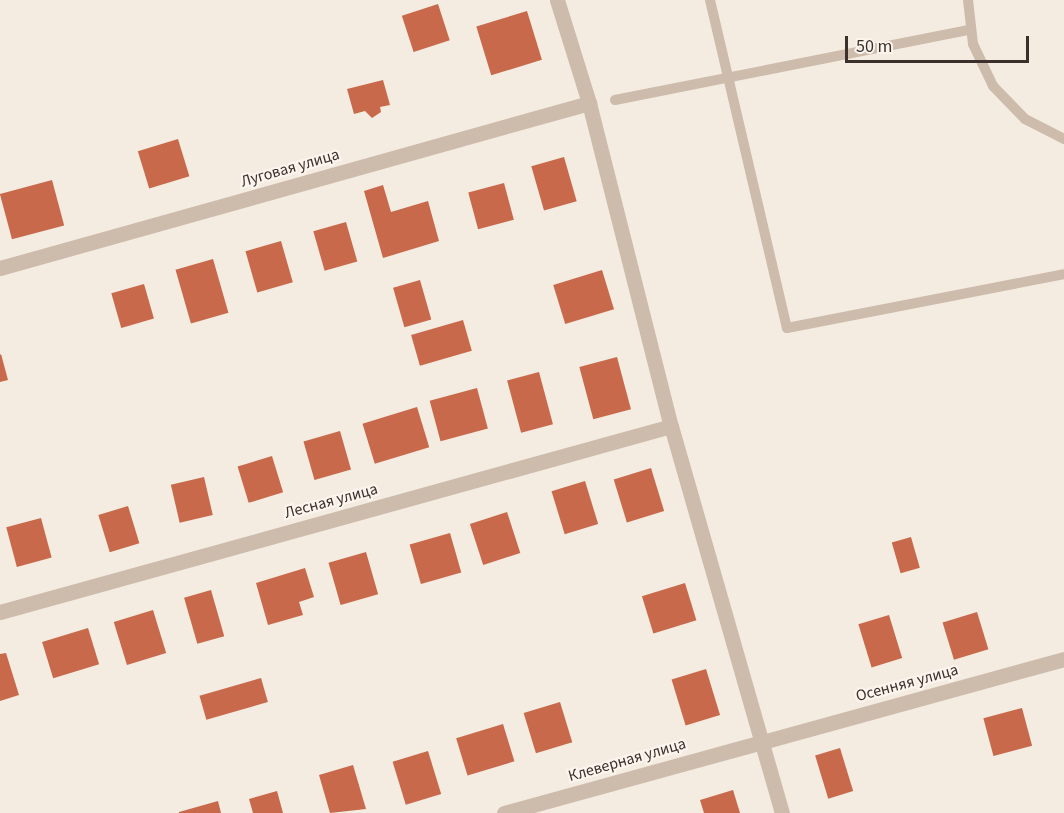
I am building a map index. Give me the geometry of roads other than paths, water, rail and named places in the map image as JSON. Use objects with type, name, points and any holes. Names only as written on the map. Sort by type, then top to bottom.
[{"type":"street","points":[[557,0],[589,103],[671,426],[782,813]]},
{"type":"street","name":"Луговая улица","points":[[0,268],[589,103]]},
{"type":"street","name":"Лесная улица","points":[[0,612],[671,426]]},
{"type":"street","name":"Осенняя улица","points":[[760,741],[1064,659]]},
{"type":"street","name":"Клеверная улица","points":[[504,813],[760,741]]},
{"type":"lane","points":[[710,0],[787,328],[1064,273]]},
{"type":"lane","points":[[968,0],[970,30],[981,66],[1007,104],[1064,139]]},
{"type":"lane","points":[[615,100],[970,30]]}]
